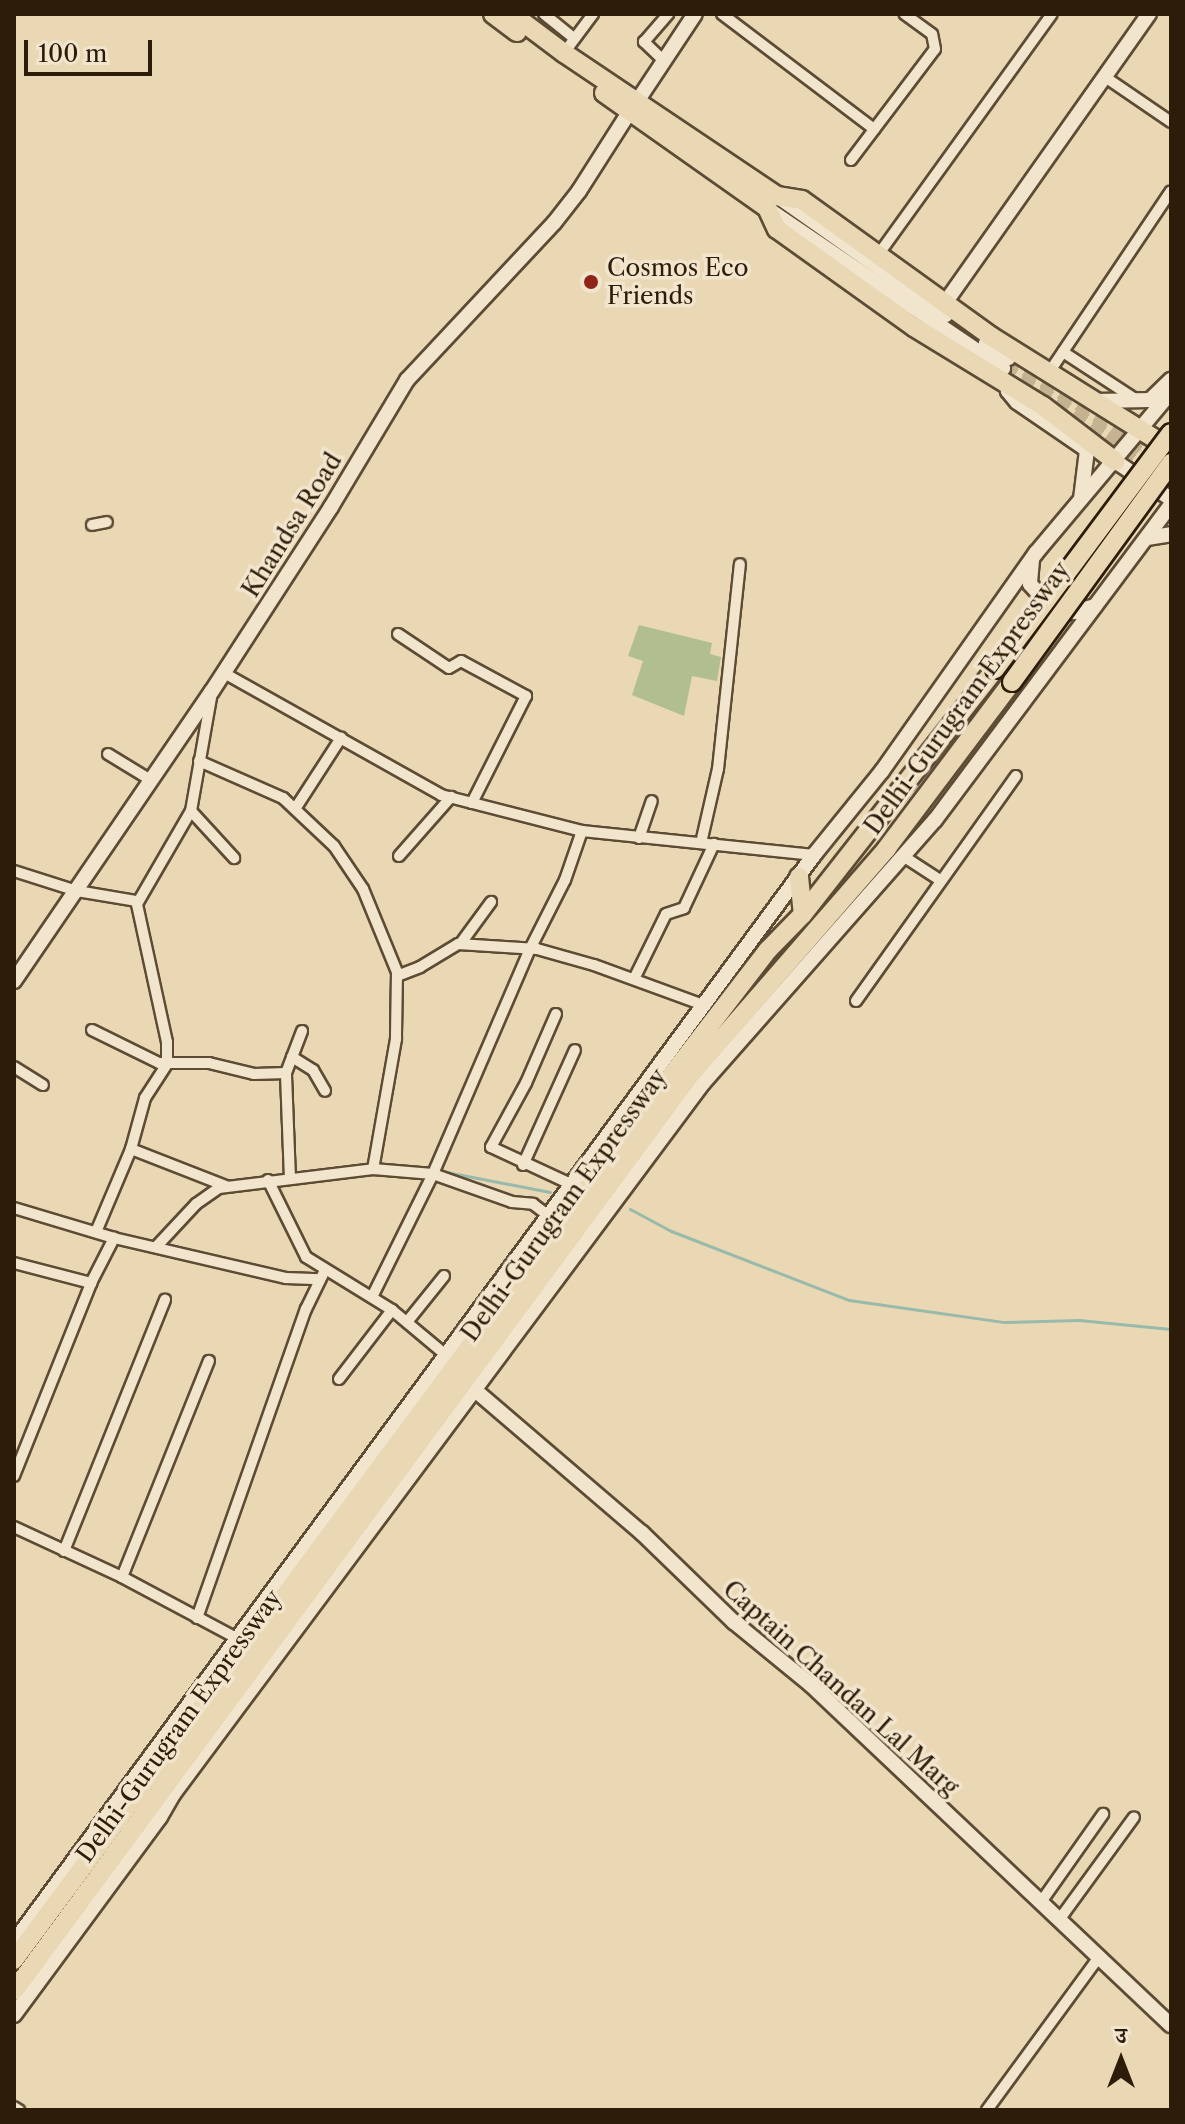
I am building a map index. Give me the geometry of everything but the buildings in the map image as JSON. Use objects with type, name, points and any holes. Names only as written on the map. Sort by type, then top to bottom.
[{"type":"highway","points":[[493,14],[569,46],[634,106]]},
{"type":"highway","points":[[516,22],[772,202],[802,200],[1048,374],[1171,449]]},
{"type":"highway","points":[[772,202],[777,229],[914,327],[1006,370],[1108,455]]},
{"type":"highway","name":"Delhi-Gurugram Expressway","points":[[14,1960],[541,1239],[759,962],[837,871],[1171,433]]},
{"type":"highway","name":"Delhi-Gurugram Expressway","points":[[14,1991],[690,1075],[887,848],[1171,463]]},
{"type":"highway","points":[[799,877],[803,914]]},
{"type":"highway","points":[[783,967],[817,951]]},
{"type":"highway","points":[[757,1019],[759,995]]},
{"type":"main road","name":"Khandsa Road","points":[[14,981],[224,673],[407,380],[554,223],[579,191],[695,14]]},
{"type":"main road","name":"Khandsa Road","points":[[683,34],[705,14]]},
{"type":"main road","points":[[945,303],[1149,14]]},
{"type":"main road","points":[[772,202],[1006,370],[1008,391],[1017,402],[1087,450],[1080,503]]},
{"type":"main road","points":[[1092,401],[1140,402],[1156,397],[1171,380]]},
{"type":"main road","points":[[14,1942],[447,1356],[541,1239],[549,1216],[814,855],[882,771],[1032,560],[1094,484],[1108,455],[1165,411],[1171,392]]},
{"type":"main road","points":[[14,2015],[160,1817],[174,1793],[703,1083],[935,820],[1147,538],[1171,502],[1108,455]]},
{"type":"main road","points":[[1147,538],[1171,534]]},
{"type":"main road","points":[[1032,560],[1030,584],[1056,613],[1095,606]]},
{"type":"main road","name":"Captain Chandan Lal Marg","points":[[475,1390],[642,1533],[744,1631],[811,1685],[1171,2025]]},
{"type":"street","points":[[544,14],[569,46],[593,14]]},
{"type":"street","points":[[664,61],[644,42],[668,14]]},
{"type":"street","points":[[722,14],[874,129]]},
{"type":"street","points":[[851,160],[935,49],[932,34],[904,14]]},
{"type":"street","points":[[878,255],[1052,14]]},
{"type":"street","points":[[1105,77],[1171,122]]},
{"type":"street","points":[[1048,374],[1171,191]]},
{"type":"street","points":[[1063,352],[1140,402]]},
{"type":"street","points":[[92,525],[107,522]]},
{"type":"street","points":[[701,843],[718,769],[740,564]]},
{"type":"street","points":[[398,634],[449,668],[461,661],[526,696],[472,803]]},
{"type":"street","points":[[224,673],[416,783],[451,797],[582,831],[814,855]]},
{"type":"street","points":[[96,1232],[131,1149],[145,1098],[167,1064],[167,1042],[137,901],[181,834],[191,811],[212,691]]},
{"type":"street","points":[[295,809],[341,738]]},
{"type":"street","points":[[108,754],[149,779]]},
{"type":"street","points":[[199,761],[283,798],[334,846],[353,873],[397,976],[396,1039],[373,1169]]},
{"type":"street","points":[[856,1001],[1016,776]]},
{"type":"street","points":[[399,856],[451,797]]},
{"type":"street","points":[[639,838],[652,801]]},
{"type":"street","points":[[191,811],[234,858]]},
{"type":"street","points":[[372,1297],[433,1174],[530,949],[565,880],[582,831]]},
{"type":"street","points":[[634,979],[666,914],[684,908],[714,844]]},
{"type":"street","points":[[903,856],[940,880]]},
{"type":"street","points":[[14,871],[77,891],[137,901]]},
{"type":"street","points":[[397,976],[461,943],[491,902]]},
{"type":"street","points":[[461,943],[554,952],[706,1006]]},
{"type":"street","points":[[556,1014],[526,1083],[491,1145],[493,1151],[573,1185]]},
{"type":"street","points":[[92,1030],[151,1061],[167,1064],[209,1063],[254,1074],[286,1073]]},
{"type":"street","points":[[290,1179],[286,1073],[302,1031]]},
{"type":"street","points":[[523,1165],[575,1050]]},
{"type":"street","points":[[292,1057],[313,1070],[325,1091]]},
{"type":"street","points":[[14,1067],[43,1085]]},
{"type":"street","points":[[131,1149],[226,1186]]},
{"type":"street","points":[[156,1247],[196,1204],[226,1186],[373,1169],[433,1174],[515,1202],[535,1205],[549,1216]]},
{"type":"street","points":[[268,1180],[302,1253],[323,1275],[372,1297],[392,1310],[447,1356]]},
{"type":"street","points":[[14,1208],[114,1238],[286,1278],[323,1275]]},
{"type":"street","points":[[14,1476],[91,1283],[114,1238]]},
{"type":"street","points":[[14,1263],[91,1283]]},
{"type":"street","points":[[197,1618],[306,1309],[323,1275]]},
{"type":"street","points":[[407,1322],[444,1276]]},
{"type":"street","points":[[64,1551],[165,1300]]},
{"type":"street","points":[[339,1379],[392,1310]]},
{"type":"street","points":[[122,1577],[209,1361]]},
{"type":"street","points":[[14,1527],[122,1577],[238,1639]]},
{"type":"street","points":[[1041,1902],[1103,1814]]},
{"type":"street","points":[[1059,1920],[1134,1817]]},
{"type":"street","points":[[987,2110],[1099,1957]]},
{"type":"green space","points":[[639,625],[712,643],[710,654],[721,657],[717,681],[692,676],[684,716],[632,695],[643,661],[628,656]]},
{"type":"waterway","points":[[436,1170],[550,1192]]},
{"type":"waterway","points":[[298,1183],[337,1178]]},
{"type":"waterway","points":[[630,1209],[671,1231],[849,1300],[1004,1322],[1079,1320],[1171,1329]]},
{"type":"tunnel","points":[[1008,358],[1162,458]]},
{"type":"tunnel","points":[[1003,368],[1108,434],[1171,481]]},
{"type":"place","name":"Cosmos Eco Friends","points":[[591,282]]}]
